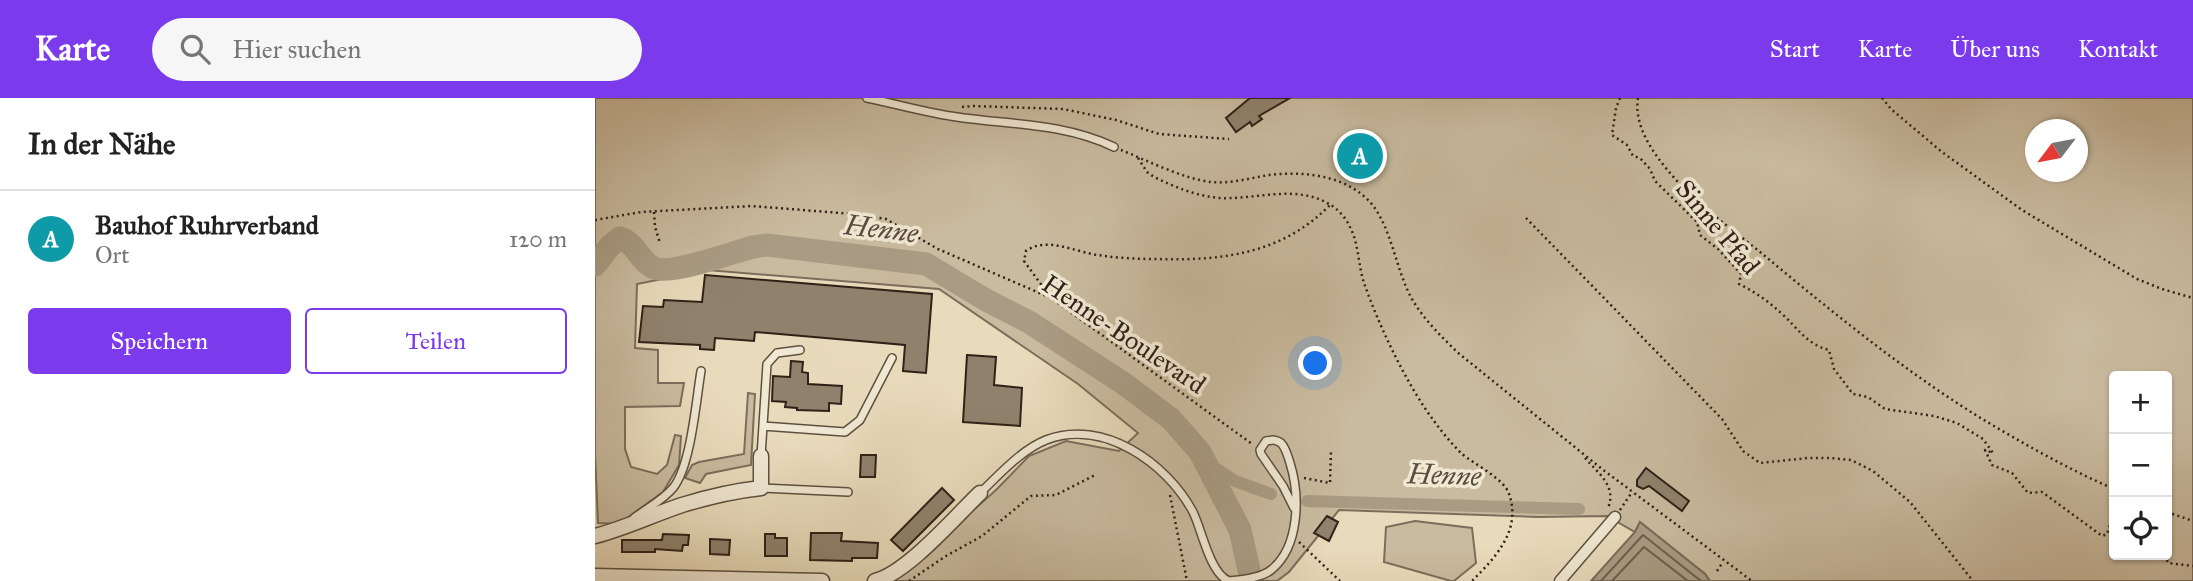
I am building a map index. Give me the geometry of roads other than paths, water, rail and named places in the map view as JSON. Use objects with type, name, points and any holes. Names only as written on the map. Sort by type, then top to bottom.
[{"type":"street","points":[[595,536],[616,531],[680,506],[722,494],[761,488],[761,456]]},
{"type":"street","points":[[875,581],[887,577],[916,555],[980,493]]},
{"type":"street","points":[[1560,581],[1611,514]]},
{"type":"street","points":[[595,576],[822,581]]},
{"type":"lane","points":[[867,98],[955,117],[1013,121],[1062,130],[1114,147]]},
{"type":"lane","points":[[761,456],[767,364],[777,353],[800,350]]},
{"type":"lane","points":[[763,426],[845,432],[860,420],[893,358]]},
{"type":"lane","points":[[616,531],[668,494],[679,479],[685,467],[701,371]]},
{"type":"lane","points":[[980,493],[1035,445],[1047,439],[1070,435],[1096,436],[1127,446],[1173,485],[1192,511],[1219,574],[1226,580],[1263,575],[1276,565],[1287,549],[1293,530],[1296,498],[1295,482],[1282,444],[1269,440],[1263,443],[1260,450],[1294,508]]},
{"type":"lane","points":[[761,488],[848,492]]},
{"type":"water","points":[[1640,522],[1705,574],[1710,581],[1591,581],[1635,532]]},
{"type":"waterway","name":"Henne","points":[[595,265],[620,238],[630,244],[647,264],[660,269],[701,263],[767,245],[926,264],[1029,322],[1123,383],[1171,419],[1200,452],[1240,530],[1249,570]]},
{"type":"waterway","name":"Henne","points":[[1206,462],[1235,481],[1271,494]]},
{"type":"waterway","name":"Henne","points":[[1307,501],[1579,509]]},
{"type":"place","name":"Bauhof Ruhrverband","points":[[1360,156]]}]
